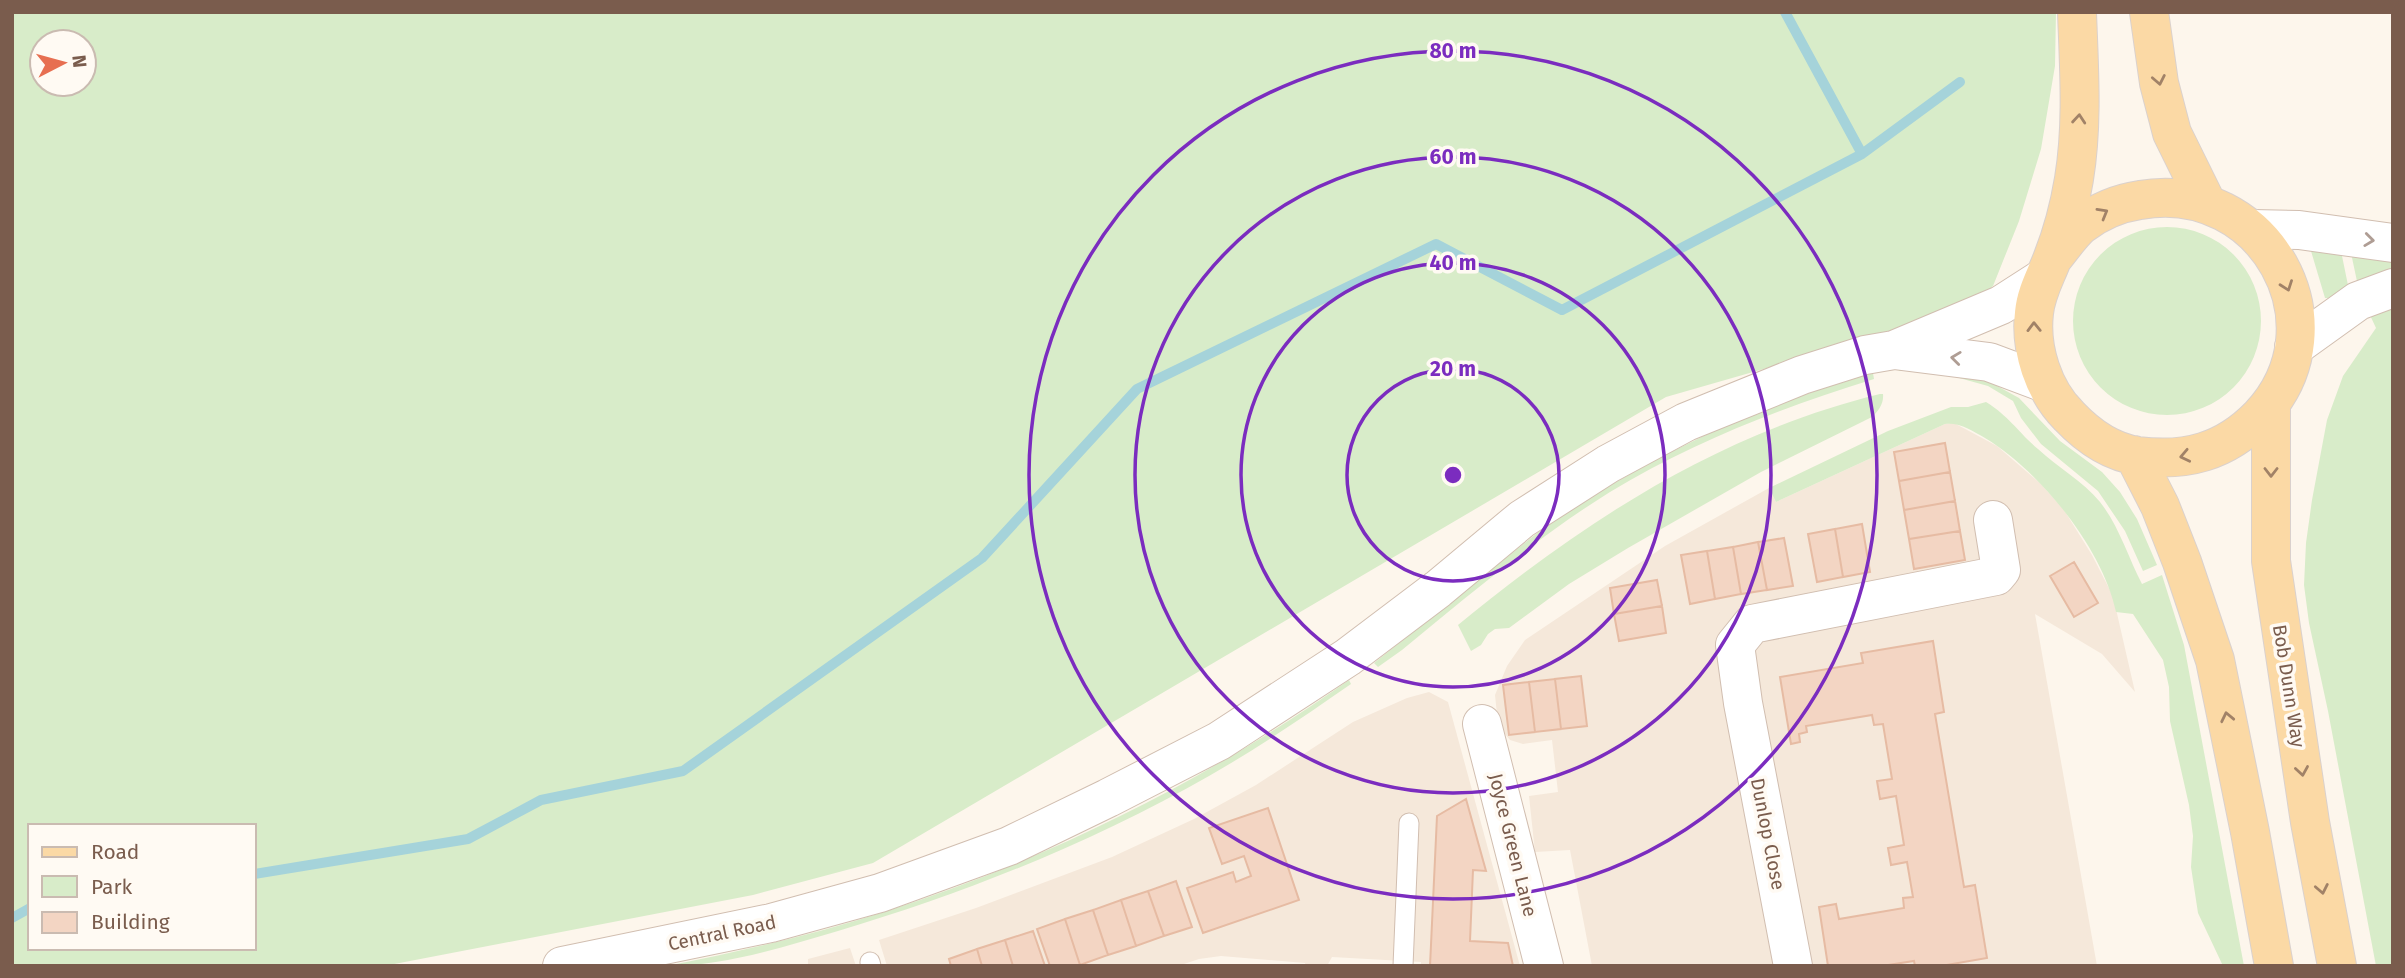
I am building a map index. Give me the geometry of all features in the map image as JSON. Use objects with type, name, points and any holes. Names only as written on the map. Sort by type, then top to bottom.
[{"type":"main road","points":[[2048,268],[2082,225],[2120,203],[2162,196],[2206,202],[2231,214],[2252,229],[2279,263],[2293,304],[2294,346],[2286,377],[2271,404],[2244,432],[2210,451],[2172,459],[2134,455],[2106,445],[2081,429],[2060,408],[2045,383],[2035,348],[2034,312],[2074,180],[2081,98],[2077,12]]},
{"type":"main road","points":[[2149,12],[2159,83],[2172,133],[2206,202]]},
{"type":"main road","name":"Bob Dunn Way","points":[[2271,404],[2271,561],[2310,821],[2337,966]]},
{"type":"main road","points":[[2134,455],[2160,506],[2215,660],[2274,966]]},
{"type":"street","points":[[2252,229],[2299,230],[2393,243]]},
{"type":"street","points":[[1894,350],[2001,305],[2048,268]]},
{"type":"street","points":[[2294,346],[2358,301],[2393,288]]},
{"type":"street","points":[[1894,350],[1989,362],[2045,383]]},
{"type":"street","name":"Central Road","points":[[562,966],[771,923],[880,892],[1009,846],[1219,741],[1348,657],[1438,589],[1522,519],[1608,464],[1686,422],[1802,375],[1865,355],[1894,350]]},
{"type":"street","name":"Dunlop Close","points":[[1793,966],[1743,703],[1735,646],[1752,624],[1996,576],[2001,570],[1993,520]]},
{"type":"street","name":"Joyce Green Lane","points":[[1482,724],[1544,966]]},
{"type":"lane","points":[[1403,966],[1409,823]]},
{"type":"shaded area","points":[[1954,423],[1997,446],[2041,484],[2064,510],[2113,596],[2135,692],[2102,654],[2035,614],[2097,966],[1592,966],[1570,850],[1535,852],[1529,796],[1558,792],[1552,740],[1523,744],[1510,740],[1505,734],[1497,714],[1495,695],[1507,666],[1525,640],[1665,546],[1769,488],[1776,502],[1945,424]]},
{"type":"shaded area","points":[[1429,692],[1448,702],[1520,966],[1421,966],[1421,962],[1332,957],[1327,966],[1306,966],[1305,963],[1221,956],[1178,966],[887,966],[879,940],[976,908],[1112,857],[1194,819],[1256,785],[1353,722],[1407,698]]},
{"type":"shaded area","points":[[850,948],[856,966],[808,966],[808,959]]},
{"type":"green space","points":[[12,12],[2056,12],[2055,66],[2041,149],[2019,221],[1993,286],[1968,306],[1940,318],[1666,397],[873,863],[753,895],[384,966],[12,966]]},
{"type":"green space","points":[[2167,227],[2203,234],[2234,254],[2254,285],[2261,321],[2254,357],[2234,388],[2203,408],[2167,415],[2131,408],[2100,388],[2080,357],[2073,321],[2080,285],[2100,254],[2131,234]]},
{"type":"green space","points":[[2311,251],[2341,251],[2349,290],[2325,298]]},
{"type":"green space","points":[[2351,253],[2393,255],[2393,274],[2358,286]]},
{"type":"green space","points":[[2393,301],[2393,966],[2376,966],[2309,623],[2304,585],[2306,543],[2327,420],[2343,376],[2376,328],[2369,313]]},
{"type":"green space","points":[[1932,365],[1979,376],[2019,398],[2060,441],[2102,472],[2120,492],[2137,519],[2157,565],[2143,571],[2125,531],[2098,491],[2041,444],[2021,418],[2013,401],[1988,386],[1952,376],[1951,373],[1899,371],[1898,367]]},
{"type":"green space","points":[[1873,373],[1874,379],[1771,414],[1705,442],[1610,492],[1529,548],[1402,650],[1378,667],[1374,663],[1551,522],[1607,487],[1730,423],[1815,391]]},
{"type":"green space","points":[[1883,394],[1882,404],[1872,417],[1761,472],[1628,548],[1569,584],[1509,628],[1495,629],[1481,645],[1471,651],[1458,625],[1555,550],[1605,516],[1709,457],[1764,432],[1821,411]]},
{"type":"green space","points":[[1986,402],[2100,502],[2118,531],[2142,584],[2162,575],[2184,645],[2244,966],[2223,966],[2198,913],[2191,867],[2193,836],[2189,805],[2170,721],[2169,687],[2163,660],[2133,614],[2116,612],[2098,563],[2083,538],[2066,514],[2027,470],[1985,438],[1961,426],[1945,424],[1776,502],[1769,488],[1888,431],[1951,407],[1968,407]]},
{"type":"green space","points":[[1349,680],[1351,684],[1316,708],[1209,776],[1120,823],[1028,864],[934,900],[796,943],[710,963],[667,966],[776,942],[884,912],[946,891],[1066,842],[1125,814],[1240,751]]},
{"type":"building","points":[[1945,443],[1950,472],[1899,481],[1894,452]]},
{"type":"building","points":[[1950,472],[1955,501],[1904,510],[1899,481]]},
{"type":"building","points":[[1955,501],[1960,531],[1909,539],[1904,510]]},
{"type":"building","points":[[1862,524],[1870,572],[1843,577],[1835,529]]},
{"type":"building","points":[[1835,529],[1843,577],[1817,582],[1808,534]]},
{"type":"building","points":[[1960,531],[1965,560],[1914,569],[1909,539]]},
{"type":"building","points":[[1784,538],[1793,586],[1767,590],[1758,542]]},
{"type":"building","points":[[1758,542],[1767,590],[1741,594],[1733,547]]},
{"type":"building","points":[[1733,547],[1741,594],[1715,599],[1707,551]]},
{"type":"building","points":[[1707,551],[1715,599],[1690,604],[1681,555]]},
{"type":"building","points":[[2074,562],[2098,603],[2074,617],[2050,576]]},
{"type":"building","points":[[1657,580],[1662,606],[1614,614],[1610,588]]},
{"type":"building","points":[[1662,606],[1666,633],[1619,641],[1614,614]]},
{"type":"building","points":[[1933,641],[1944,712],[1935,714],[1964,887],[1975,885],[1987,958],[1941,966],[1915,966],[1914,961],[1882,966],[1828,966],[1819,907],[1836,904],[1839,919],[1904,908],[1903,898],[1913,897],[1907,862],[1891,865],[1888,848],[1904,845],[1896,796],[1880,799],[1877,781],[1892,779],[1883,724],[1874,725],[1872,715],[1806,726],[1807,732],[1799,734],[1800,742],[1791,744],[1780,677],[1863,663],[1861,653]]},
{"type":"building","points":[[1581,676],[1587,726],[1561,729],[1555,679]]},
{"type":"building","points":[[1555,679],[1561,729],[1535,732],[1529,682]]},
{"type":"building","points":[[1529,682],[1535,732],[1509,735],[1503,685]]},
{"type":"building","points":[[1466,799],[1486,871],[1473,870],[1470,941],[1508,943],[1513,966],[1430,966],[1437,816]]},
{"type":"building","points":[[1268,808],[1299,900],[1203,933],[1187,888],[1233,872],[1236,882],[1251,876],[1244,856],[1222,864],[1209,828]]},
{"type":"building","points":[[1176,881],[1192,927],[1164,936],[1148,891]]},
{"type":"building","points":[[1148,891],[1164,936],[1136,946],[1121,900]]},
{"type":"building","points":[[1121,900],[1136,946],[1108,955],[1093,910]]},
{"type":"building","points":[[1093,910],[1108,955],[1080,965],[1065,919]]},
{"type":"building","points":[[1065,919],[1080,965],[1050,966],[1037,929]]},
{"type":"building","points":[[1033,931],[1045,966],[1013,966],[1005,940]]},
{"type":"building","points":[[1005,940],[1013,966],[982,966],[977,949]]},
{"type":"building","points":[[977,949],[982,966],[951,966],[949,959]]},
{"type":"waterway","points":[[1785,12],[1862,154]]},
{"type":"waterway","points":[[256,874],[468,839],[541,800],[683,771],[982,558],[1137,389],[1436,244],[1562,310],[1862,154],[1960,82]]},
{"type":"waterway","points":[[12,918],[28,909]]}]
